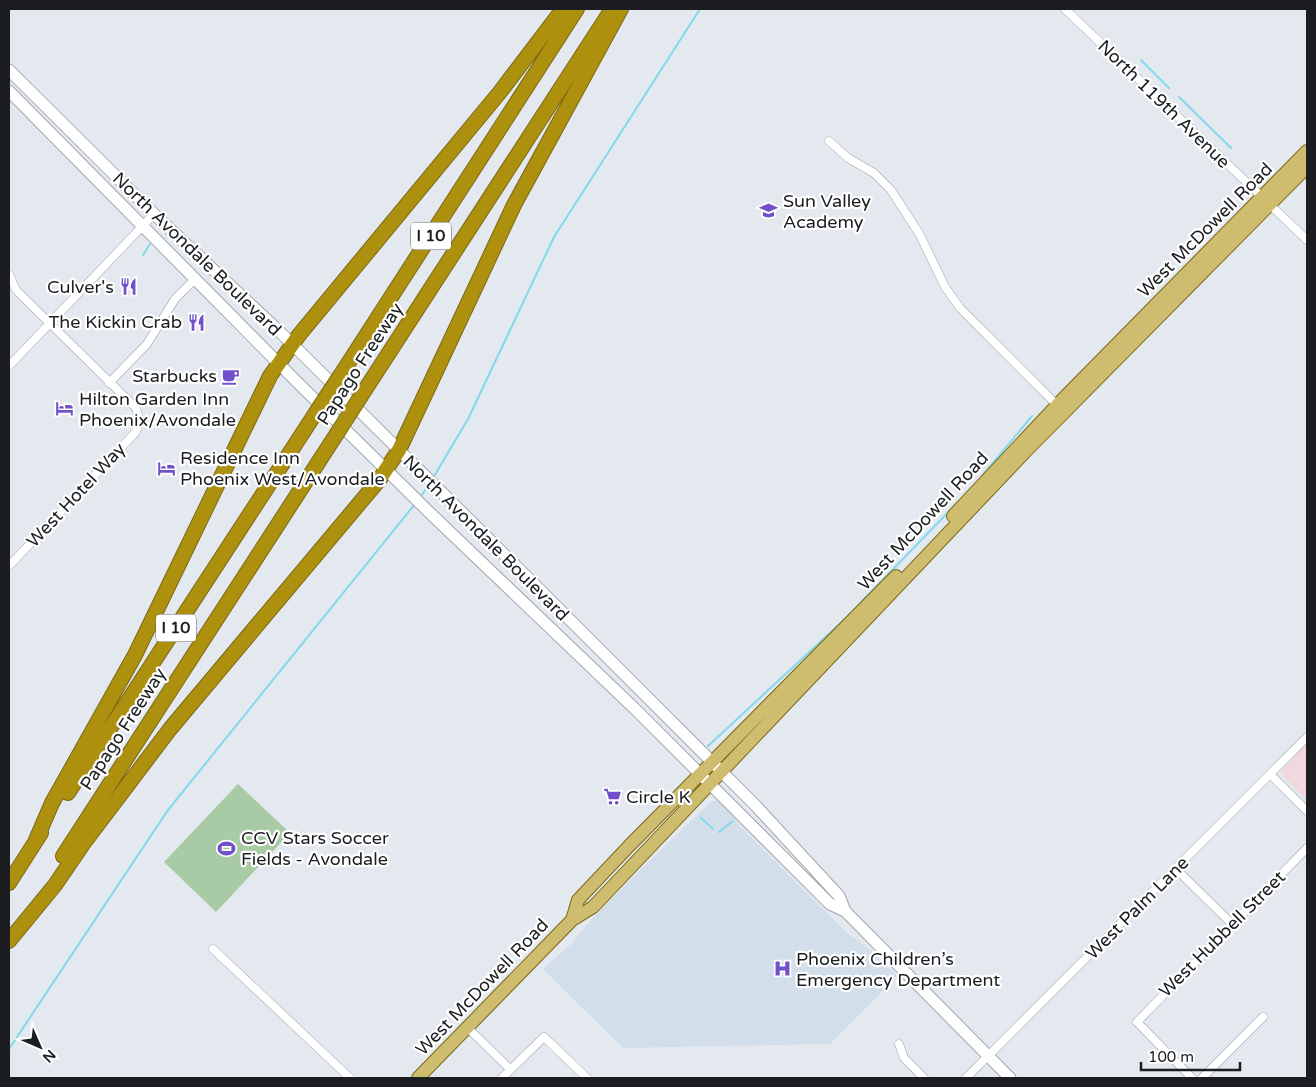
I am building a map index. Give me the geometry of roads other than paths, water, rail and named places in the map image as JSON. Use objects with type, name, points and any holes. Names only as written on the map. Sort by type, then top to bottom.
[{"type":"highway","points":[[36,840],[52,803],[135,654],[266,383],[292,345],[500,92],[563,9]]},
{"type":"highway","name":"Papago Freeway","points":[[9,883],[578,9]]},
{"type":"highway","name":"Papago Freeway","points":[[9,941],[612,9]]},
{"type":"highway","points":[[9,941],[55,885],[170,729],[386,469],[399,450],[514,205],[540,154],[621,9]]},
{"type":"main road","name":"North Avondale Boulevard","points":[[9,70],[154,214],[399,450],[722,773],[839,896],[845,911]]},
{"type":"main road","points":[[9,79],[21,91],[32,92]]},
{"type":"main road","name":"North Avondale Boulevard","points":[[9,91],[404,488],[564,641],[830,904],[845,911],[1010,1078]]},
{"type":"main road","name":"West McDowell Road","points":[[572,920],[578,900],[699,773],[859,614],[1266,200],[1307,151]]},
{"type":"main road","name":"West McDowell Road","points":[[1266,200],[1307,167]]},
{"type":"main road","name":"West McDowell Road","points":[[418,1078],[572,920],[593,907],[711,785],[1061,409]]},
{"type":"main road","points":[[564,641],[577,629]]},
{"type":"street","name":"North 119th Avenue","points":[[1065,9],[1307,240]]},
{"type":"street","points":[[828,141],[848,158],[874,173],[891,190],[916,228],[945,287],[960,308],[1061,409]]},
{"type":"street","points":[[9,366],[154,214]]},
{"type":"street","points":[[9,274],[16,290],[110,383],[147,344],[175,300],[196,278]]},
{"type":"street","name":"West Hotel Way","points":[[9,566],[135,433],[140,422],[136,408],[110,383]]},
{"type":"street","name":"West Palm Lane","points":[[966,1078],[1307,737]]},
{"type":"street","points":[[1270,774],[1307,810]]},
{"type":"street","name":"West Hubbell Street","points":[[1192,1078],[1137,1022],[1307,848]]},
{"type":"street","points":[[1176,869],[1232,924]]},
{"type":"street","points":[[213,949],[350,1078]]},
{"type":"street","points":[[1202,1078],[1263,1017]]},
{"type":"street","points":[[467,1027],[510,1069]]},
{"type":"street","points":[[502,1078],[544,1037],[587,1078]]},
{"type":"street","points":[[899,1044],[904,1058],[924,1078]]},
{"type":"waterway","points":[[433,478],[468,419],[554,237],[700,9]]},
{"type":"waterway","points":[[1141,60],[1169,88]]},
{"type":"waterway","points":[[1179,97],[1231,148]]},
{"type":"waterway","points":[[143,255],[150,244]]},
{"type":"waterway","points":[[982,476],[1032,416]]},
{"type":"waterway","points":[[421,496],[428,486]]},
{"type":"waterway","points":[[708,746],[847,617],[957,503]]},
{"type":"waterway","points":[[9,1049],[168,810],[415,504]]},
{"type":"waterway","points":[[701,818],[713,829]]},
{"type":"waterway","points":[[719,832],[733,821]]},
{"type":"place","name":"Sun Valley Academy","points":[[769,211]]},
{"type":"place","name":"Culver's","points":[[128,287]]},
{"type":"place","name":"The Kickin Crab","points":[[196,322]]},
{"type":"place","name":"Starbucks","points":[[231,376]]},
{"type":"place","name":"Hilton Garden Inn Phoenix/Avondale","points":[[65,409]]},
{"type":"place","name":"Residence Inn Phoenix West/Avondale","points":[[166,468]]},
{"type":"place","name":"Circle K","points":[[612,797]]},
{"type":"place","name":"CCV Stars Soccer Fields - Avondale","points":[[227,848]]},
{"type":"place","name":"Phoenix Children’s Emergency Department","points":[[782,969]]}]
